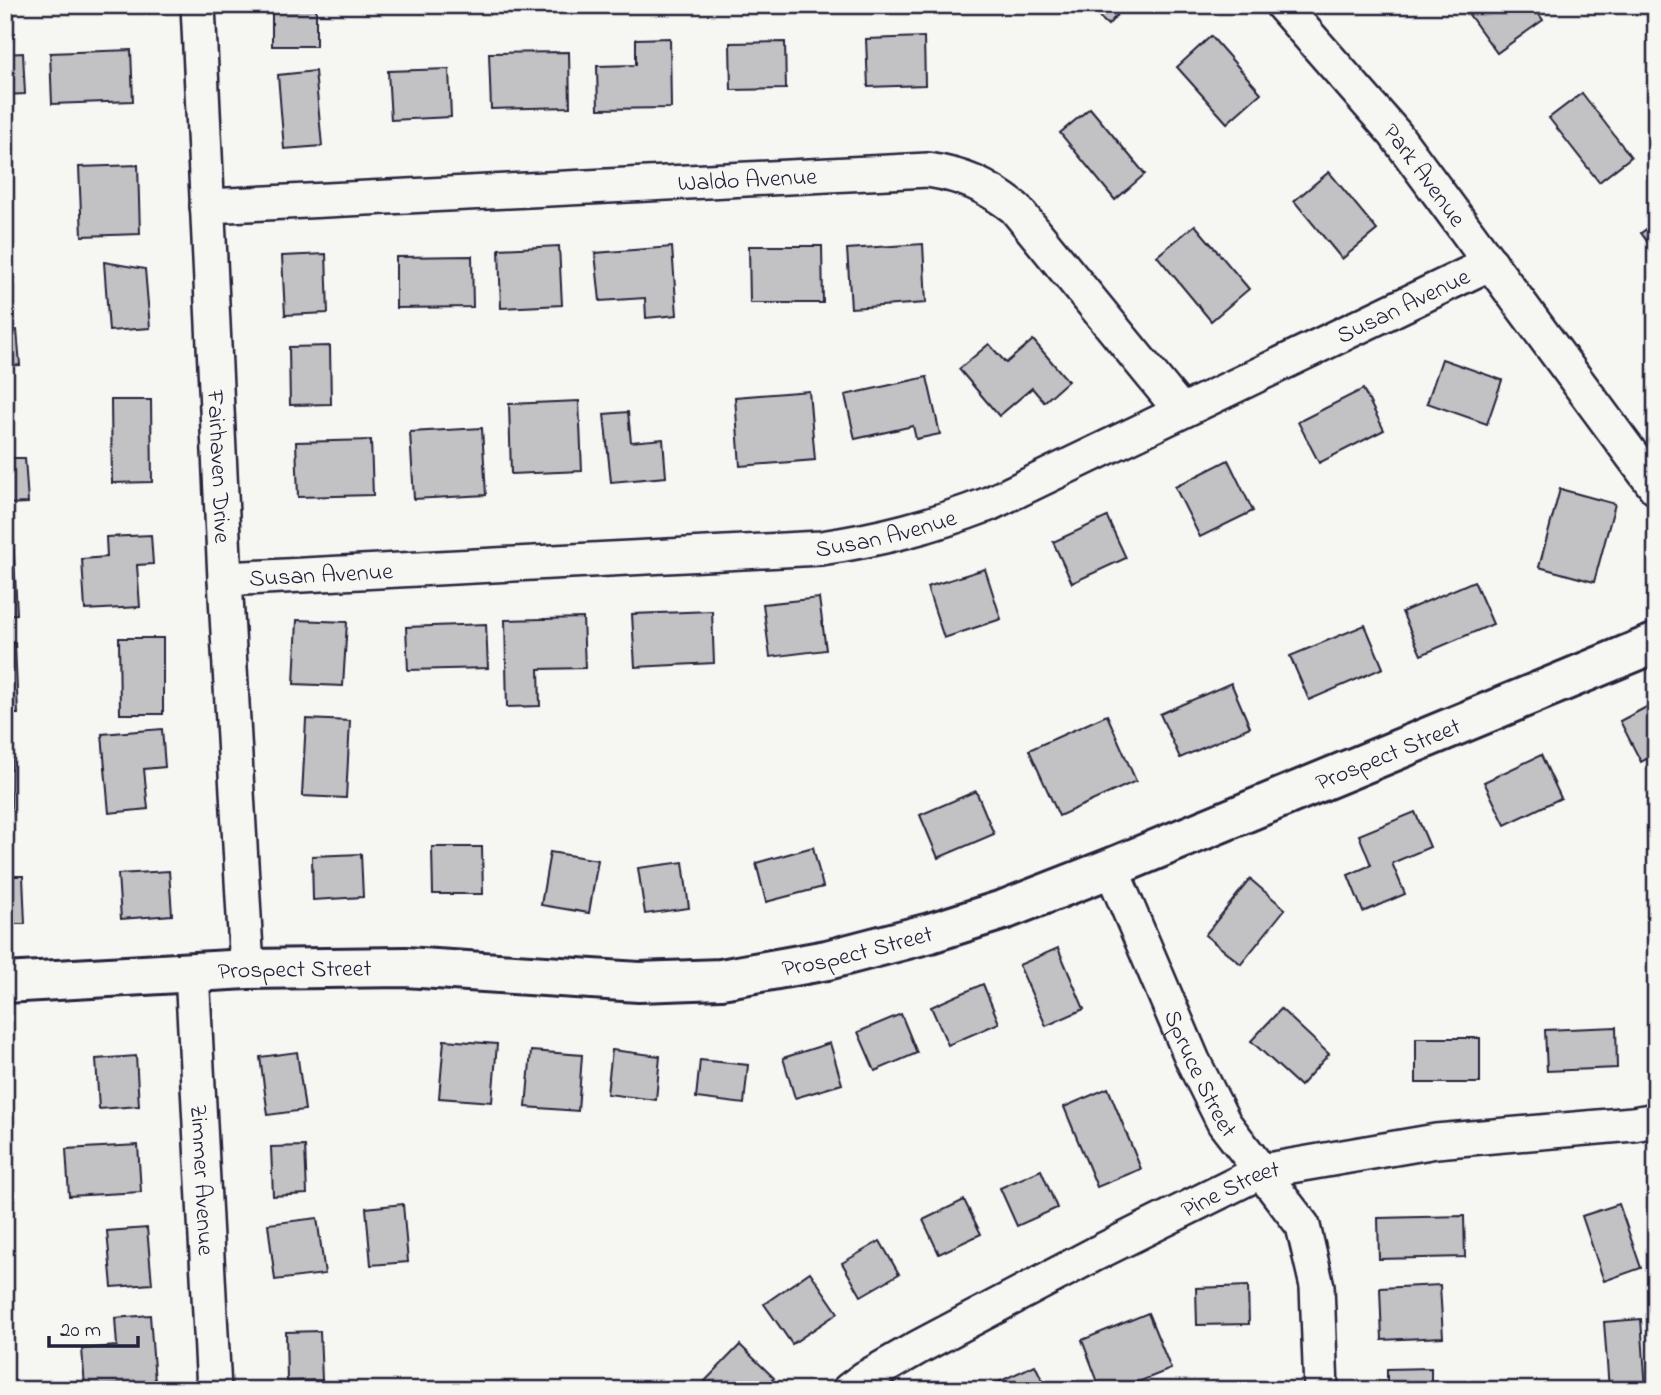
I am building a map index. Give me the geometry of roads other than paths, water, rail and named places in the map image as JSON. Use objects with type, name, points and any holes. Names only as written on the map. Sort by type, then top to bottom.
[{"type":"main road","name":"Prospect Street","points":[[5,983],[192,971],[405,967],[639,982],[721,979],[827,960],[930,933],[1006,909],[1656,643]]},
{"type":"street","name":"Fairhaven Drive","points":[[198,5],[225,579],[247,969]]},
{"type":"street","name":"Park Avenue","points":[[1282,5],[1395,134],[1656,488]]},
{"type":"street","name":"Waldo Avenue","points":[[208,205],[928,170],[958,175],[990,189],[1015,208],[1181,411]]},
{"type":"street","name":"Susan Avenue","points":[[225,579],[821,548],[878,539],[934,524],[989,504],[1491,263]]},
{"type":"street","name":"Spruce Street","points":[[1111,868],[1193,1061],[1224,1123],[1303,1226],[1317,1286],[1321,1390]]},
{"type":"street","name":"Zimmer Avenue","points":[[192,971],[214,1390]]},
{"type":"street","name":"Pine Street","points":[[849,1390],[919,1347],[1083,1260],[1262,1171],[1436,1141],[1633,1124],[1656,1119]]}]
